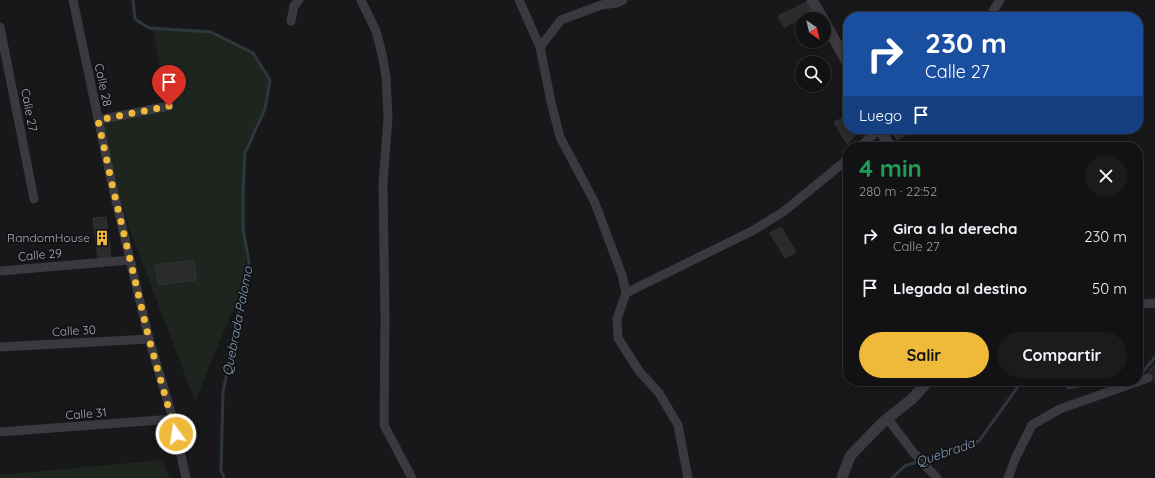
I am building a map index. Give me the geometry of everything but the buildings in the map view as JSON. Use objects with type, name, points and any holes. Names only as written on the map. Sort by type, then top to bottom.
[{"type":"street","name":"Calle 28","points":[[73,0],[98,120],[130,260],[149,339],[173,419],[186,478]]},
{"type":"street","points":[[291,21],[294,6],[299,0]]},
{"type":"street","points":[[361,0],[376,31],[386,77],[388,118],[383,184],[384,425],[412,478]]},
{"type":"street","points":[[519,0],[540,47],[560,137],[594,203],[622,275],[626,293],[617,319],[618,338],[639,371],[659,393],[678,425],[688,478]]},
{"type":"street","points":[[540,47],[561,20],[601,5],[617,3],[623,0]]},
{"type":"street","points":[[812,0],[819,12]]},
{"type":"street","points":[[992,12],[1000,0]]},
{"type":"street","name":"Calle 27","points":[[0,27],[34,199]]},
{"type":"street","points":[[831,34],[843,55]]},
{"type":"street","points":[[98,120],[169,106]]},
{"type":"street","points":[[866,142],[874,134]]},
{"type":"street","points":[[626,293],[759,228],[784,212],[843,163]]},
{"type":"street","name":"Calle 29","points":[[0,271],[130,260]]},
{"type":"street","points":[[1143,304],[1155,303]]},
{"type":"street","name":"Calle 30","points":[[0,347],[149,339]]},
{"type":"street","points":[[1143,380],[1148,378]]},
{"type":"street","points":[[842,478],[850,456],[888,418],[912,399],[924,386]]},
{"type":"street","points":[[1008,478],[1015,459],[1032,425],[1060,409],[1125,386]]},
{"type":"street","points":[[888,418],[913,452],[936,478]]},
{"type":"street","name":"Calle 31","points":[[0,432],[173,419]]},
{"type":"shaded area","points":[[152,28],[211,32],[253,53],[270,80],[265,109],[245,153],[246,278],[195,401],[131,233],[98,120],[169,106]]},
{"type":"shaded area","points":[[1155,362],[1155,383],[1147,372]]},
{"type":"shaded area","points":[[162,460],[170,478],[0,478],[0,475]]},
{"type":"waterway","name":"Quebrada Palomo","points":[[133,0],[135,19],[149,28],[211,32],[253,53],[270,80],[265,109],[245,153],[243,229],[249,262],[223,392],[221,471],[224,478]]},
{"type":"waterway","name":"Quebrada","points":[[1143,372],[1155,357]]},
{"type":"waterway","name":"Quebrada","points":[[892,478],[905,466],[979,441],[1018,386]]},
{"type":"waterway","name":"Quebrada","points":[[1066,386],[1069,388],[1078,386]]},
{"type":"place","name":"RandomHouse","points":[[102,238]]},
{"type":"route","points":[[169,106],[98,120],[149,339],[173,419],[176,434]]}]
